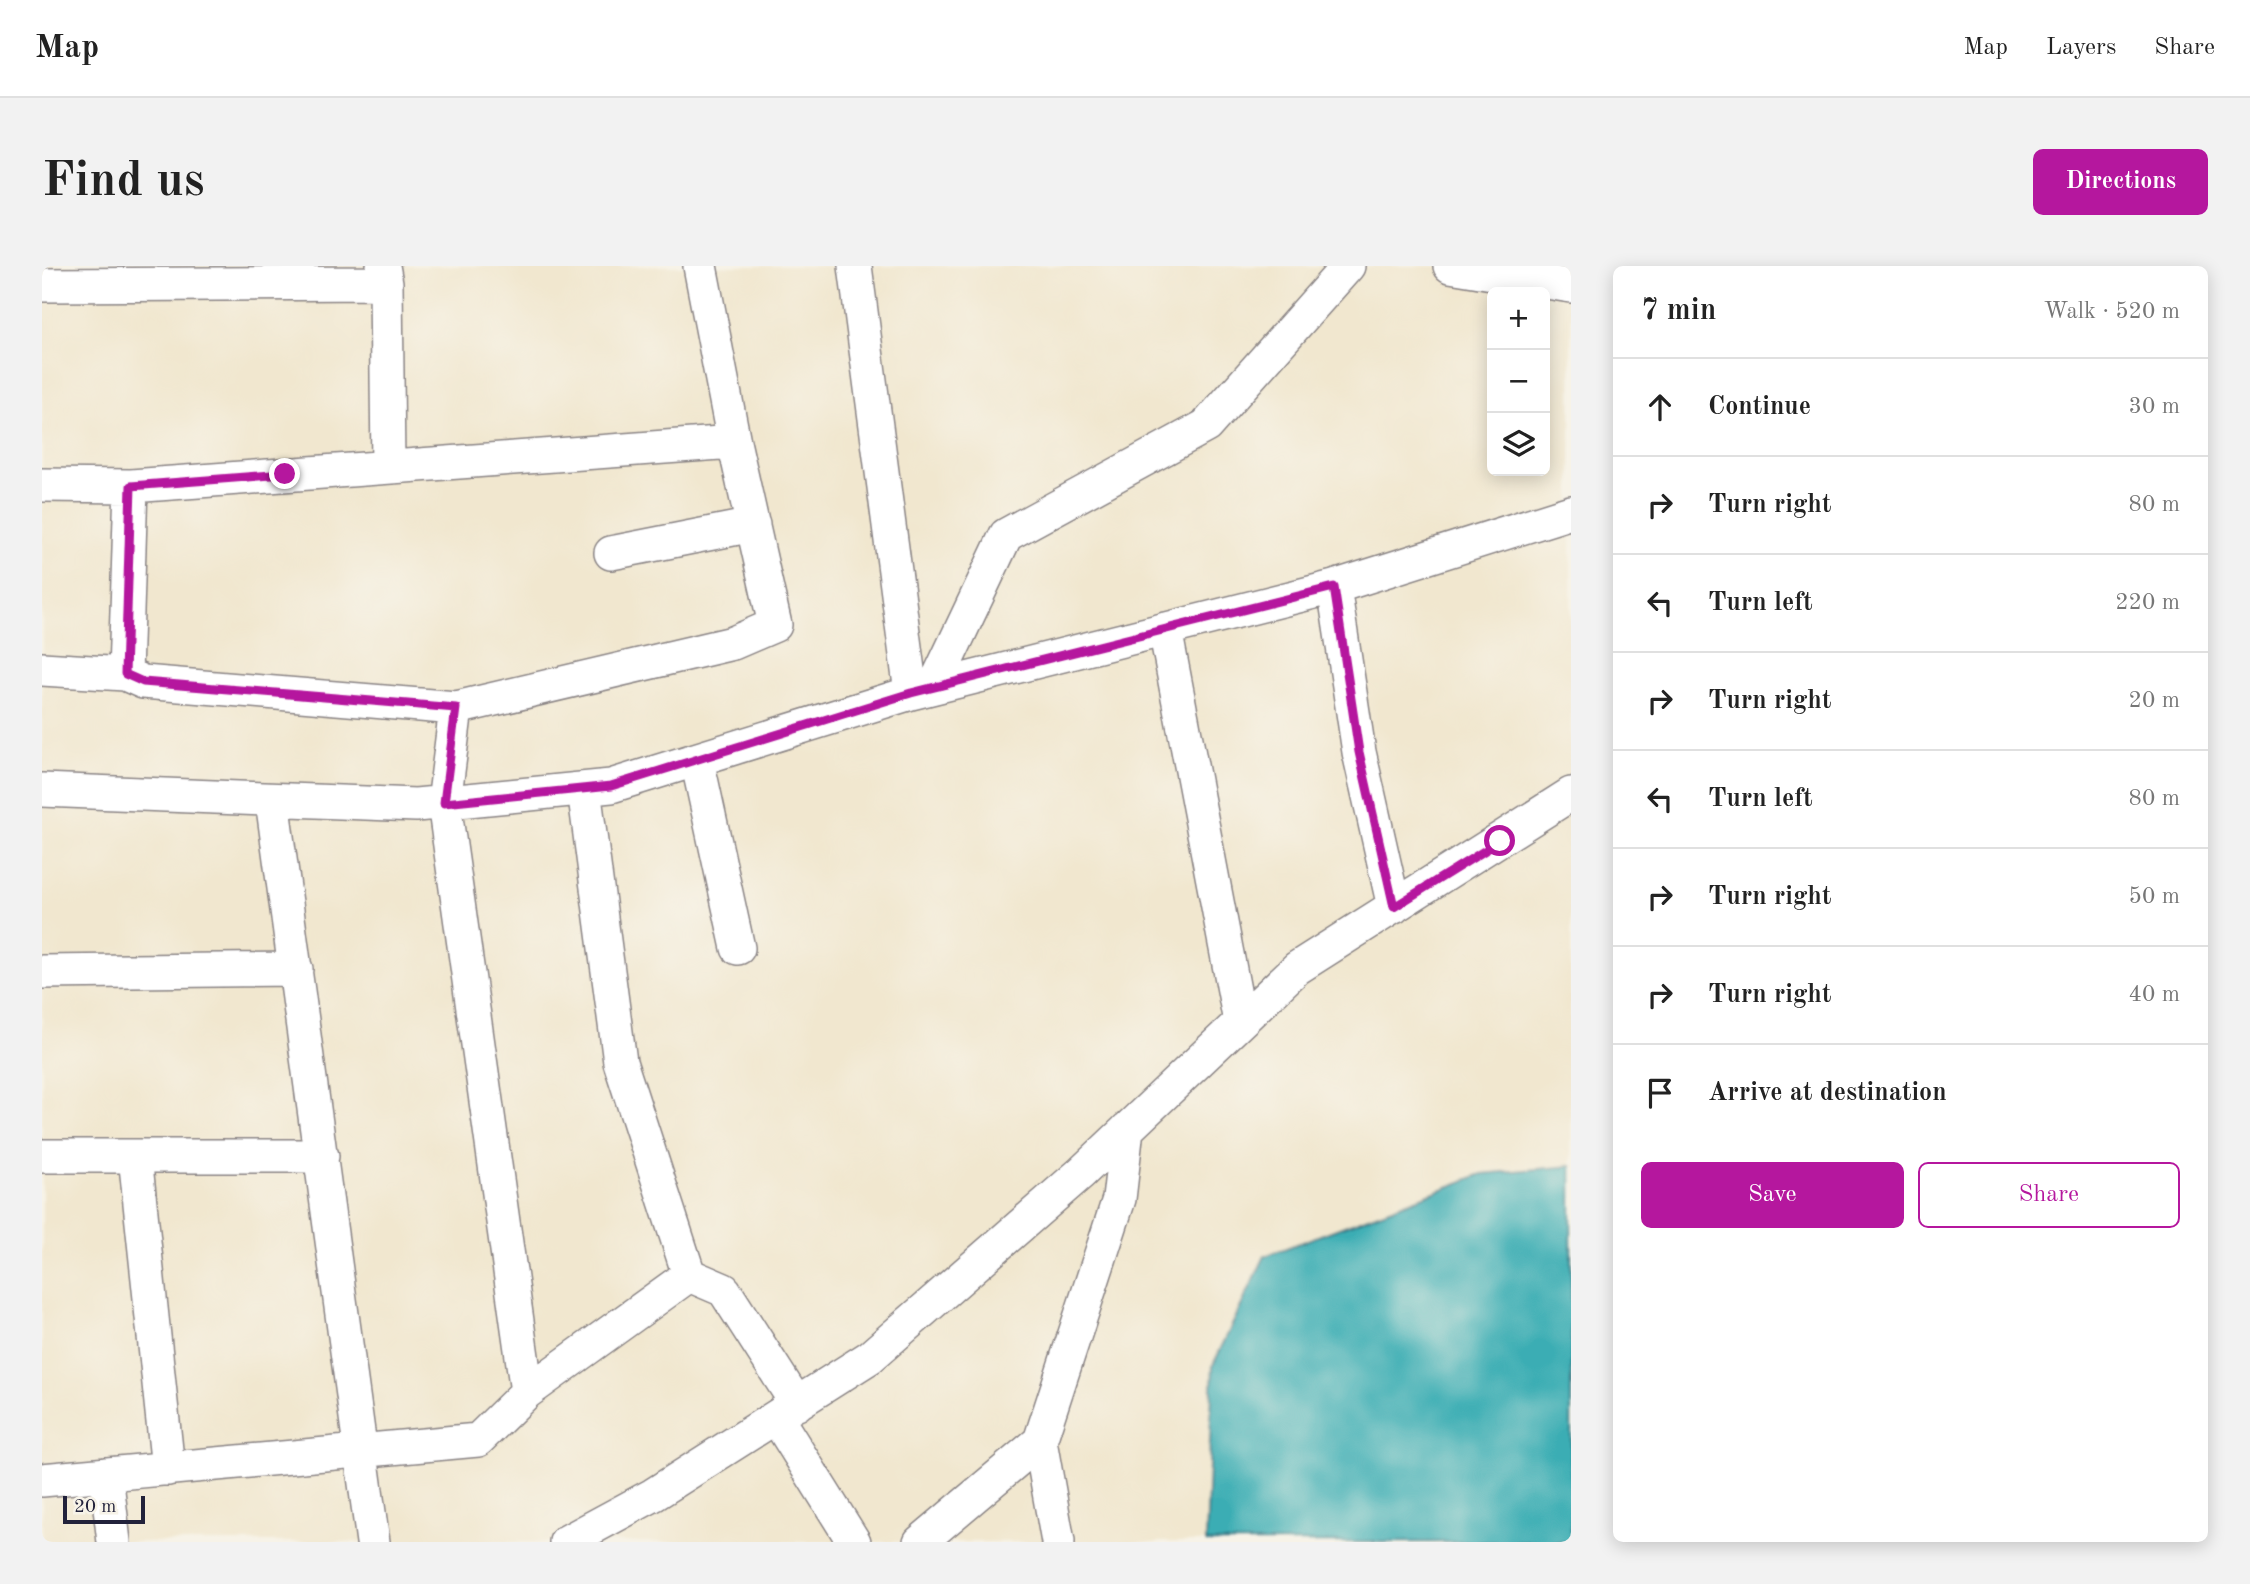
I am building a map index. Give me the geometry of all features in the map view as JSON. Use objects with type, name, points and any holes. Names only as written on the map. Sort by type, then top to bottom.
[{"type":"street","points":[[42,669],[125,674],[143,682],[456,708],[733,643],[775,625],[734,442],[700,266]]},
{"type":"street","points":[[855,266],[923,690]]},
{"type":"street","points":[[923,690],[1006,535],[1206,426],[1348,266]]},
{"type":"street","points":[[1450,266],[1571,286]]},
{"type":"street","points":[[42,285],[384,274],[388,467]]},
{"type":"street","points":[[42,485],[131,486],[734,442]]},
{"type":"street","points":[[125,674],[131,486]]},
{"type":"street","points":[[42,790],[416,805],[611,786],[923,690],[1334,587],[1571,512]]},
{"type":"street","points":[[611,553],[753,525]]},
{"type":"street","points":[[1334,587],[1359,752],[1394,907]]},
{"type":"street","points":[[1165,629],[1240,1022]]},
{"type":"street","points":[[456,708],[444,803],[527,1392]]},
{"type":"street","points":[[696,760],[738,948]]},
{"type":"street","points":[[584,789],[620,1062],[689,1275],[724,1290],[854,1542]]},
{"type":"street","points":[[566,1542],[653,1495],[870,1357],[1071,1181],[1297,968],[1571,794]]},
{"type":"street","points":[[272,800],[373,1542]]},
{"type":"street","points":[[42,972],[296,969]]},
{"type":"street","points":[[1058,1542],[1040,1441],[1119,1199],[1127,1129]]},
{"type":"street","points":[[42,1156],[321,1156]]},
{"type":"street","points":[[135,1156],[168,1469]]},
{"type":"street","points":[[42,1480],[478,1440],[527,1392],[689,1275]]},
{"type":"street","points":[[920,1542],[1040,1441]]},
{"type":"street","points":[[106,1474],[114,1542]]},
{"type":"water","points":[[1571,1166],[1571,1542],[1206,1542],[1213,1365],[1265,1256],[1482,1174]]},
{"type":"route","points":[[285,474],[131,486],[125,674],[143,682],[456,708],[444,803],[611,786],[911,693],[1334,587],[1359,752],[1394,907],[1500,841]]}]
